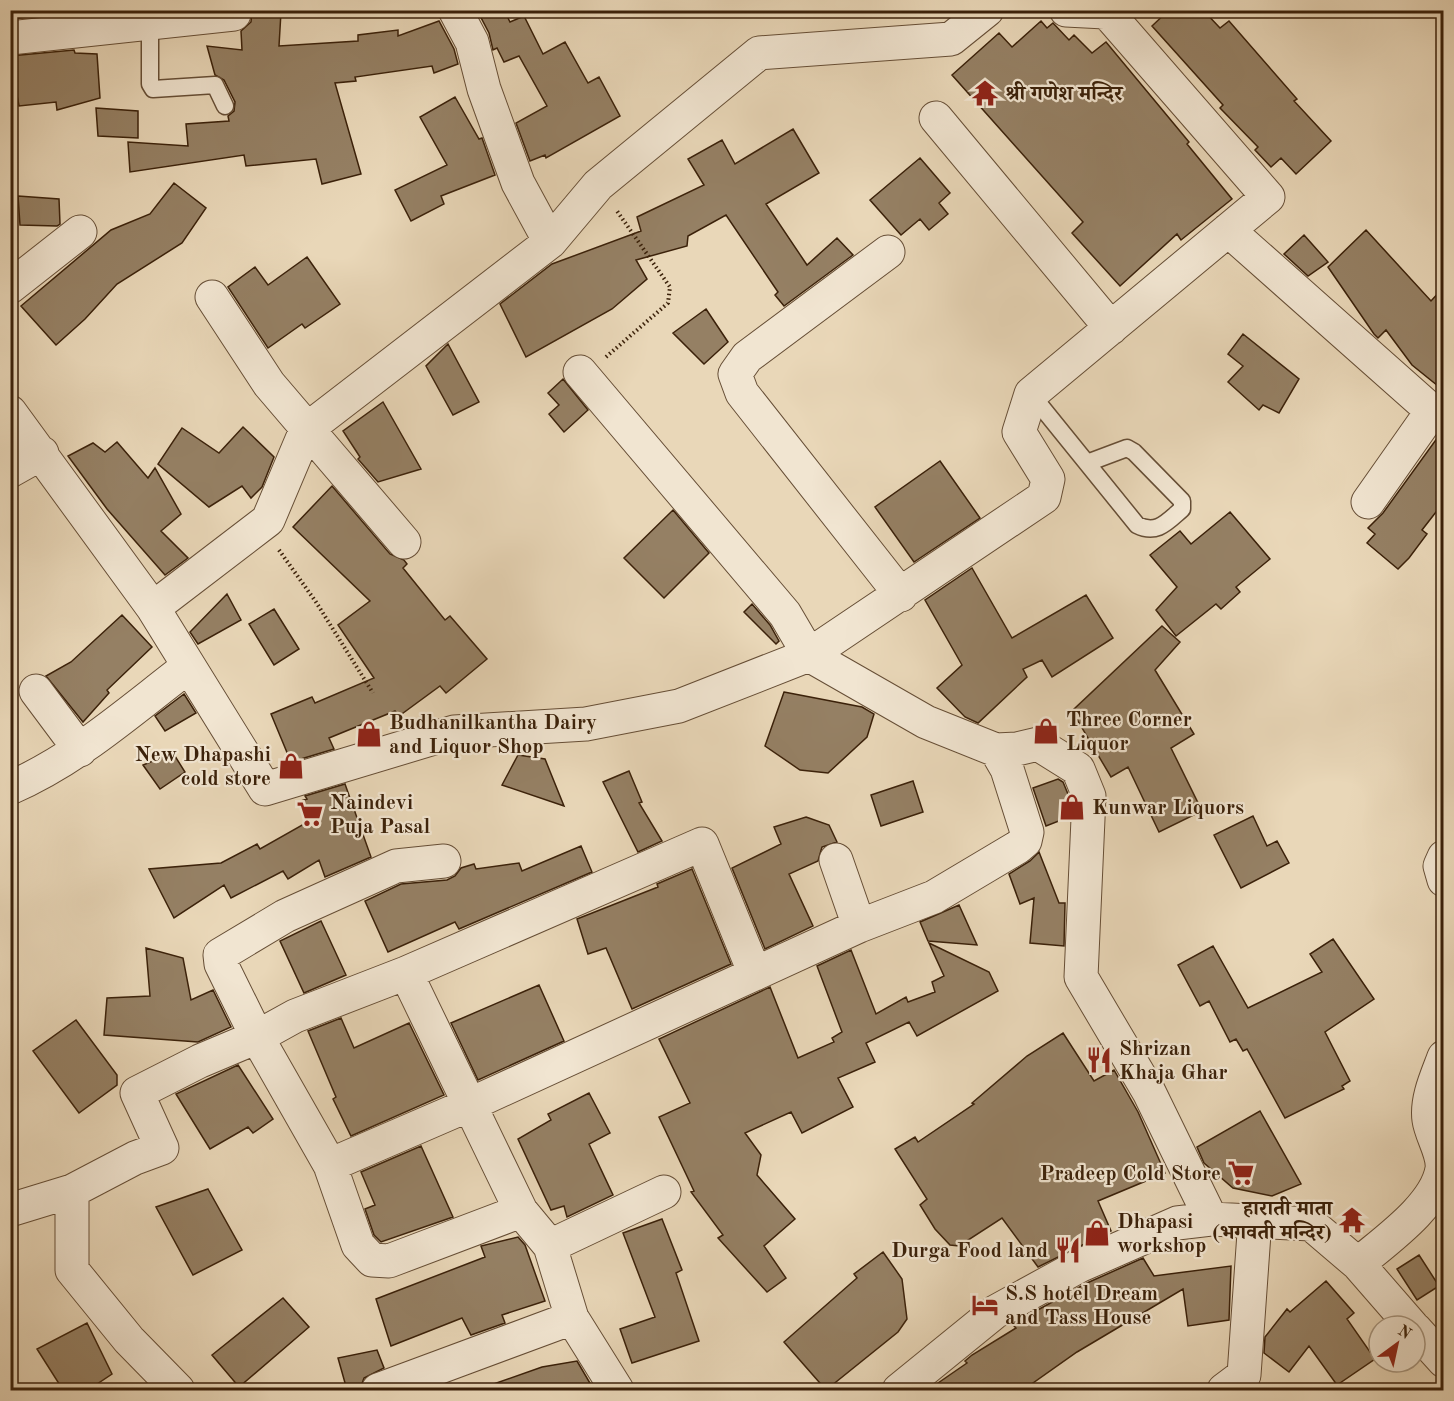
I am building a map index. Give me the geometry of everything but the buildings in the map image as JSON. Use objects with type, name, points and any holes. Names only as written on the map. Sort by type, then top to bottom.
[{"type":"street","points":[[455,10],[472,42],[484,89],[518,183],[550,242]]},
{"type":"street","points":[[153,608],[268,520],[306,430],[550,242],[598,185],[759,53],[951,39],[987,10]]},
{"type":"street","points":[[10,412],[153,608],[265,789],[454,732],[586,724],[679,706],[809,655],[1044,497],[1048,479],[1019,432],[1031,394],[1263,203],[1268,196],[1112,18],[1105,12],[1085,14],[1066,10]]},
{"type":"street","points":[[10,38],[234,14]]},
{"type":"street","points":[[936,118],[1111,328]]},
{"type":"street","points":[[1228,230],[1438,405],[1368,502]]},
{"type":"street","points":[[10,287],[80,232]]},
{"type":"street","points":[[888,252],[747,357],[735,374],[742,393],[901,595]]},
{"type":"street","points":[[212,297],[269,384],[404,542]]},
{"type":"street","points":[[582,375],[785,614],[809,655],[926,722],[996,750],[1017,749],[1038,744],[1078,769],[1089,795],[1081,977],[1149,1092],[1211,1219]]},
{"type":"street","points":[[10,471],[42,453]]},
{"type":"street","points":[[10,788],[46,772],[80,750],[189,666]]},
{"type":"street","points":[[36,691],[80,750]]},
{"type":"street","points":[[330,1165],[471,1104],[859,926],[934,897],[1018,847],[1024,841],[1027,832],[1007,769],[996,750]]},
{"type":"street","points":[[10,1210],[72,1191],[135,1158],[162,1148],[137,1093],[200,1061],[257,1037],[295,1016],[406,973],[702,844],[755,974]]},
{"type":"street","points":[[1443,857],[1440,866],[1443,880]]},
{"type":"street","points":[[836,860],[859,926]]},
{"type":"street","points":[[444,861],[396,866],[285,916],[220,955],[221,964],[257,1037],[330,1165],[358,1245],[372,1260],[389,1261],[520,1210]]},
{"type":"street","points":[[406,973],[520,1210],[550,1246],[572,1318],[617,1390]]},
{"type":"street","points":[[1358,1264],[1424,1206],[1433,1191],[1442,1168],[1429,1119],[1430,1100],[1443,1057]]},
{"type":"street","points":[[72,1191],[72,1270],[129,1340],[177,1390]]},
{"type":"street","points":[[550,1246],[664,1192]]},
{"type":"street","points":[[899,1390],[995,1312],[1079,1266],[1177,1223],[1211,1219],[1255,1219],[1311,1224],[1358,1264],[1402,1314]]},
{"type":"street","points":[[1224,1390],[1244,1375],[1255,1219]]},
{"type":"street","points":[[378,1390],[572,1318]]},
{"type":"street","points":[[1427,1342],[1443,1361]]},
{"type":"lane","points":[[150,23],[150,84],[153,89],[215,85],[225,106]]},
{"type":"lane","points":[[1031,394],[1137,525],[1148,531],[1159,529],[1182,509],[1182,501],[1134,452],[1127,448],[1087,463]]},
{"type":"path","points":[[582,375],[668,303],[670,287],[598,185]]},
{"type":"path","points":[[261,525],[316,602],[373,693]]},
{"type":"place","name":"श्री गणेश मन्दिर","points":[[985,93]]},
{"type":"place","name":"Three Corner Liquor","points":[[1046,731]]},
{"type":"place","name":"Budhanilkantha Dairy and Liquor Shop","points":[[369,734]]},
{"type":"place","name":"New Dhapashi cold store","points":[[291,766]]},
{"type":"place","name":"Kunwar Liquors","points":[[1072,807]]},
{"type":"place","name":"Naindevi Puja Pasal","points":[[310,814]]},
{"type":"place","name":"Shrizan Khaja Ghar","points":[[1099,1060]]},
{"type":"place","name":"Pradeep Cold Store","points":[[1241,1173]]},
{"type":"place","name":"हाराती माता (भगवती मन्दिर)","points":[[1352,1220]]},
{"type":"place","name":"Dhapasi workshop","points":[[1097,1233]]},
{"type":"place","name":"Durga Food land","points":[[1068,1250]]},
{"type":"place","name":"S.S hotel Dream and Tass House","points":[[985,1305]]}]
